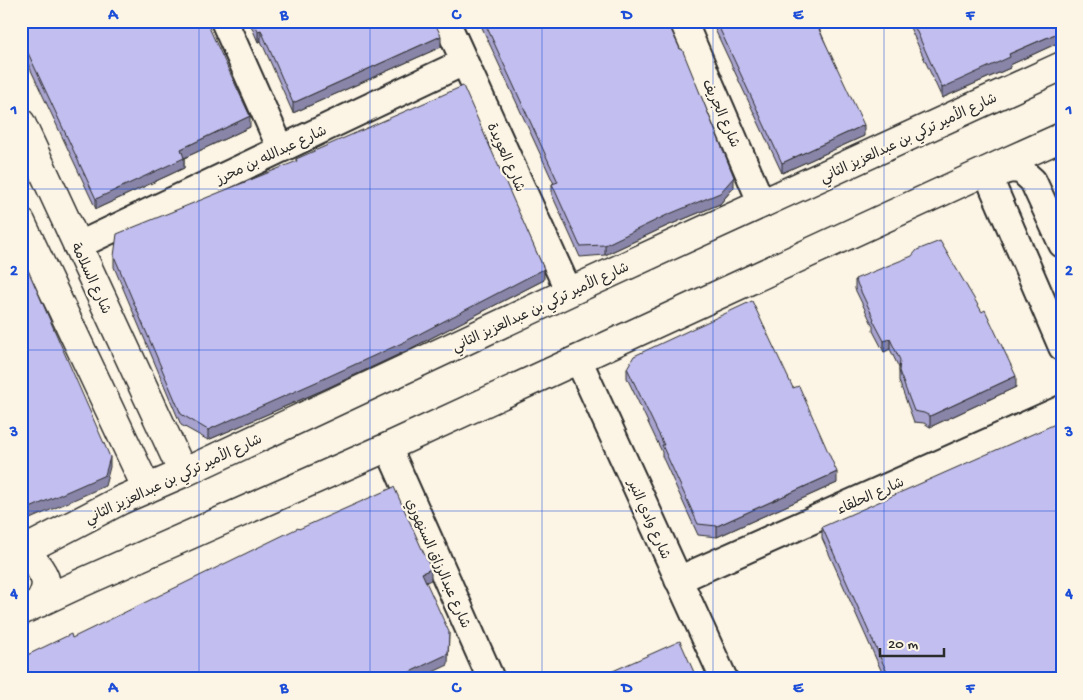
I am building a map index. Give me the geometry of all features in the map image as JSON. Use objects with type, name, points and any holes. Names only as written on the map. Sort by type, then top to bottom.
[{"type":"street","points":[[224,21],[281,149]]},
{"type":"street","name":"شارع العويدة","points":[[446,21],[569,292]]},
{"type":"street","name":"شارع الجريف","points":[[682,21],[762,204]]},
{"type":"street","name":"شارع عبدالله بن محرز","points":[[78,246],[464,62]]},
{"type":"street","name":"شارع الأمير تركي بن عبدالعزيز الثاني","points":[[21,552],[121,500],[182,474],[569,292],[1062,66]]},
{"type":"street","name":"شارع السلامة","points":[[21,123],[182,474]]},
{"type":"street","points":[[30,607],[388,447],[1062,137]]},
{"type":"street","points":[[1062,244],[1033,181],[1021,170],[1011,169],[1001,172],[995,178],[993,187],[1062,347]]},
{"type":"street","points":[[21,222],[147,489]]},
{"type":"street","points":[[40,261],[78,246]]},
{"type":"street","name":"شارع وادي النير","points":[[578,360],[724,679]]},
{"type":"street","name":"شارع الحلقاء","points":[[678,580],[1062,409]]},
{"type":"street","points":[[132,454],[156,459],[164,432]]},
{"type":"street","name":"شارع عبدالرزاق السنهوري","points":[[388,447],[484,676]]},
{"type":"street","points":[[21,558],[34,561],[45,577],[46,587],[30,607]]},
{"type":"building","points":[[21,21],[206,21],[250,116],[181,149],[184,158],[96,199],[21,38]]},
{"type":"building","points":[[254,21],[434,21],[441,36],[293,103],[261,30],[258,31]]},
{"type":"building","points":[[484,21],[667,21],[680,49],[682,49],[734,177],[720,193],[667,215],[605,245],[580,246],[552,184],[558,182]]},
{"type":"building","points":[[716,21],[815,21],[864,125],[782,163]]},
{"type":"building","points":[[912,21],[1062,21],[1062,31],[1009,54],[1010,57],[942,88]]},
{"type":"building","points":[[463,86],[544,269],[402,343],[208,430],[181,414],[114,256],[117,234],[297,161],[296,159]]},
{"type":"building","points":[[940,241],[982,312],[985,310],[1016,376],[930,416],[914,411],[899,371],[900,360],[890,339],[884,341],[855,279],[912,256],[917,250]]},
{"type":"building","points":[[21,254],[110,457],[105,475],[21,512]]},
{"type":"building","points":[[752,301],[793,388],[799,386],[837,472],[717,526],[698,524],[662,445],[664,445],[627,368],[634,356]]},
{"type":"building","points":[[1062,421],[1062,679],[890,679],[822,527]]},
{"type":"building","points":[[394,487],[431,569],[422,573],[449,632],[448,654],[395,679],[21,679],[21,658],[71,634],[72,638],[298,528]]},
{"type":"building","points":[[680,641],[697,679],[595,679]]}]
